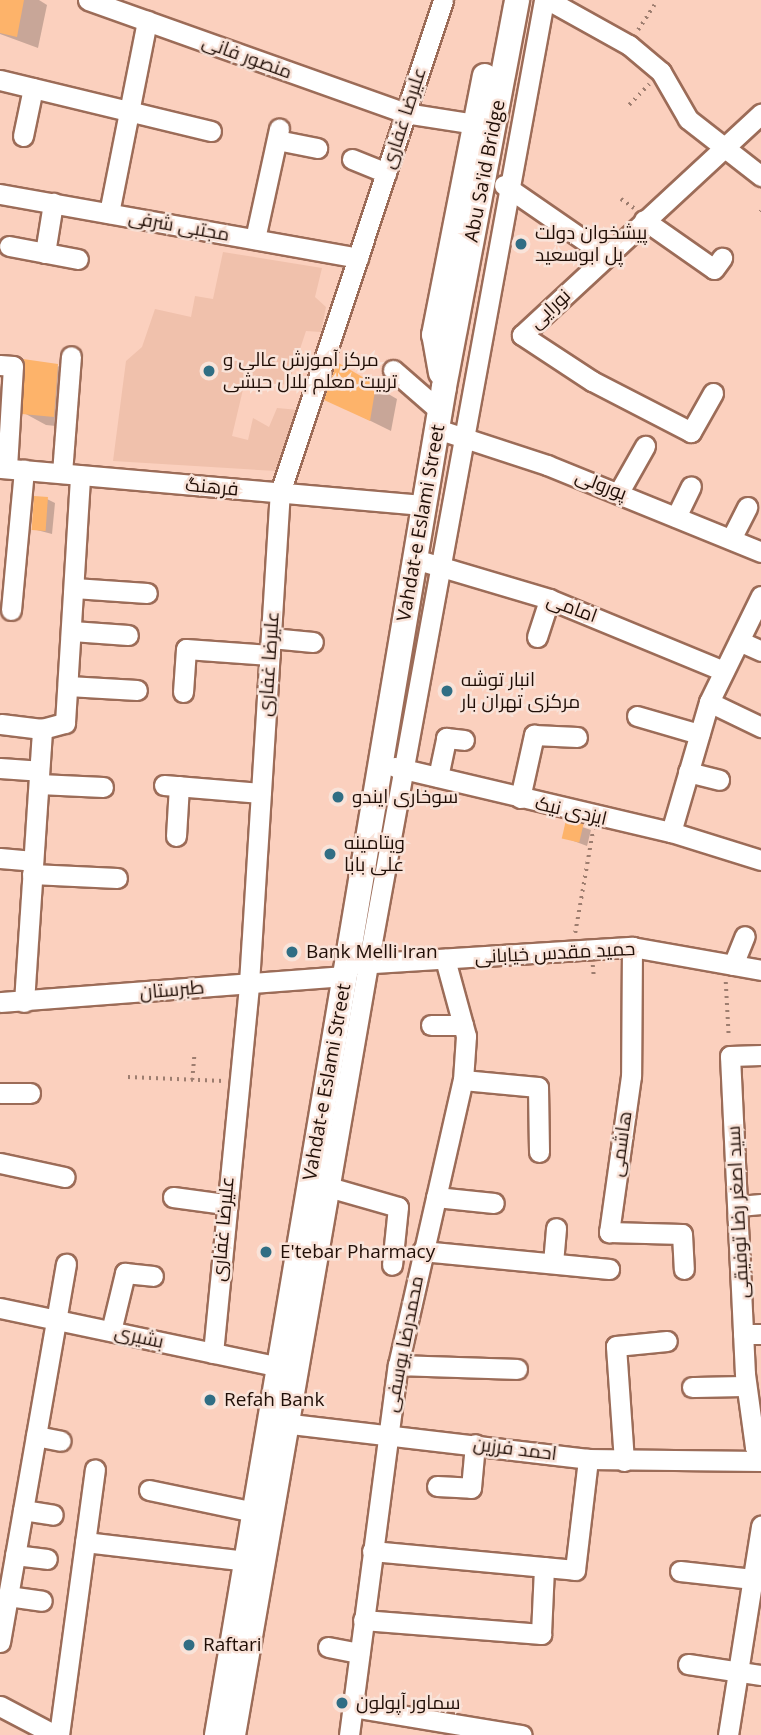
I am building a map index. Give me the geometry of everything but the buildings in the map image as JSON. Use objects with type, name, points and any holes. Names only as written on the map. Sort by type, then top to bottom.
[{"type":"main road","name":"Vahdat-e Eslami Street","points":[[440,409],[433,335],[501,0]]},
{"type":"main road","name":"Abu Sa'id Bridge","points":[[453,343],[517,0]]},
{"type":"main road","name":"Vahdat-e Eslami Street","points":[[217,1735],[254,1512],[278,1422],[279,1367],[320,1184],[353,968],[380,764],[453,343]]},
{"type":"street","name":"منصور فانی","points":[[88,0],[145,13],[405,113],[476,124]]},
{"type":"street","name":"علیرضا غفاری","points":[[213,1353],[225,1205],[249,983],[280,493],[443,0]]},
{"type":"street","points":[[353,968],[405,770],[466,439],[536,0]]},
{"type":"street","points":[[479,322],[546,0],[629,46],[661,72],[688,119],[761,176]]},
{"type":"street","points":[[109,213],[130,111],[145,13]]},
{"type":"street","points":[[0,80],[211,131]]},
{"type":"street","points":[[23,136],[33,88]]},
{"type":"street","name":"نورایی","points":[[713,393],[691,432],[592,381],[523,335],[761,114]]},
{"type":"street","points":[[255,239],[278,134],[317,148]]},
{"type":"street","points":[[352,159],[386,173]]},
{"type":"street","points":[[507,187],[607,256]]},
{"type":"street","name":"مجتبی شرفی","points":[[0,194],[358,258]]},
{"type":"street","points":[[45,253],[53,203]]},
{"type":"street","points":[[644,220],[714,269],[722,258]]},
{"type":"street","points":[[9,246],[78,259]]},
{"type":"street","points":[[24,1002],[39,778],[52,727],[68,686],[74,588],[71,356]]},
{"type":"street","points":[[0,365],[13,366],[10,469],[13,610]]},
{"type":"street","points":[[393,370],[440,409]]},
{"type":"street","name":"پورولی","points":[[440,409],[466,439],[619,492],[761,552]]},
{"type":"street","points":[[619,492],[645,446]]},
{"type":"street","name":"فرهنگ","points":[[10,469],[424,505]]},
{"type":"street","points":[[676,517],[691,486]]},
{"type":"street","points":[[731,539],[747,507]]},
{"type":"street","name":"امامی","points":[[415,559],[549,599],[724,671]]},
{"type":"street","points":[[74,588],[147,593]]},
{"type":"street","points":[[671,832],[709,702],[761,596]]},
{"type":"street","points":[[537,637],[549,599]]},
{"type":"street","points":[[72,631],[128,635]]},
{"type":"street","points":[[739,641],[761,652]]},
{"type":"street","points":[[183,692],[186,649],[270,647],[313,642]]},
{"type":"street","points":[[68,686],[137,690]]},
{"type":"street","points":[[709,702],[761,727]]},
{"type":"street","points":[[637,716],[699,734]]},
{"type":"street","points":[[1,724],[52,727]]},
{"type":"street","points":[[520,799],[534,735],[576,737]]},
{"type":"street","points":[[438,778],[446,738],[464,740]]},
{"type":"street","name":"ایزدی نیک","points":[[380,764],[595,817],[671,832],[761,860]]},
{"type":"street","points":[[0,768],[39,778],[103,788]]},
{"type":"street","points":[[688,772],[719,780]]},
{"type":"street","points":[[176,836],[171,786],[261,793]]},
{"type":"street","points":[[0,858],[33,868],[117,878]]},
{"type":"street","points":[[727,964],[745,936]]},
{"type":"street","name":"حمید مقدس خیابانی","points":[[353,968],[632,947],[761,970]]},
{"type":"street","name":"هاشمی","points":[[632,947],[631,1076],[609,1232],[682,1234],[684,1269]]},
{"type":"street","name":"محمدرضا یوسفی","points":[[349,1735],[398,1365],[463,1080],[463,1025],[445,959]]},
{"type":"street","name":"طبرستان","points":[[0,1002],[249,983],[353,968]]},
{"type":"street","points":[[431,1024],[463,1025]]},
{"type":"street","points":[[730,1056],[761,1055]]},
{"type":"street","name":"سید اصغر رضا توفیقی","points":[[730,1056],[739,1206],[752,1334],[751,1378],[755,1447],[761,1459]]},
{"type":"street","points":[[463,1080],[538,1087],[539,1152]]},
{"type":"street","points":[[0,1093],[30,1093]]},
{"type":"street","points":[[0,1163],[65,1177]]},
{"type":"street","points":[[235,1735],[278,1422],[320,1184],[398,1208],[392,1265]]},
{"type":"street","points":[[173,1197],[225,1205]]},
{"type":"street","points":[[436,1197],[494,1203]]},
{"type":"street","points":[[739,1206],[761,1204]]},
{"type":"street","points":[[552,1263],[556,1228]]},
{"type":"street","points":[[422,1251],[608,1269]]},
{"type":"street","points":[[0,1642],[66,1264]]},
{"type":"street","points":[[111,1331],[125,1273],[153,1276]]},
{"type":"street","name":"بشیری","points":[[0,1308],[279,1367]]},
{"type":"street","points":[[624,1461],[616,1346],[667,1341]]},
{"type":"street","points":[[398,1365],[517,1369]]},
{"type":"street","points":[[692,1387],[751,1378]]},
{"type":"street","name":"احمد فرزین","points":[[278,1422],[588,1459],[761,1459]]},
{"type":"street","points":[[36,1436],[61,1441]]},
{"type":"street","points":[[437,1486],[471,1488],[475,1444]]},
{"type":"street","points":[[372,1551],[575,1570],[588,1459]]},
{"type":"street","points":[[0,1706],[57,1735],[95,1469]]},
{"type":"street","points":[[149,1490],[254,1512]]},
{"type":"street","points":[[23,1510],[53,1515]]},
{"type":"street","points":[[728,1735],[761,1526]]},
{"type":"street","points":[[85,1542],[246,1561]]},
{"type":"street","points":[[15,1555],[47,1559]]},
{"type":"street","points":[[363,1620],[541,1634],[544,1567]]},
{"type":"street","points":[[680,1571],[753,1578]]},
{"type":"street","points":[[8,1596],[42,1601]]},
{"type":"street","points":[[328,1647],[359,1653]]},
{"type":"street","points":[[688,1664],[761,1675]]},
{"type":"street","points":[[352,1707],[522,1735]]},
{"type":"path","points":[[629,46],[654,5]]},
{"type":"path","points":[[629,105],[661,72]]},
{"type":"path","points":[[572,951],[595,817]]},
{"type":"path","points":[[727,964],[730,1056]]},
{"type":"path","points":[[192,1080],[194,1057]]},
{"type":"path","points":[[128,1077],[238,1082]]},
{"type":"shaded area","name":"مرکز آموزش عالی و تربیت معلم بلال حبشی","points":[[223,252],[322,268],[315,297],[326,307],[321,332],[306,331],[288,385],[245,381],[232,436],[248,440],[253,418],[269,427],[277,408],[299,410],[275,471],[113,461],[126,361],[142,347],[155,309],[191,317],[195,296],[213,299]]},
{"type":"place","name":"پیشخوان دولت پل ابوسعید","points":[[521,244]]},
{"type":"place","name":"مرکز آموزش عالی و تربیت معلم بلال حبشی","points":[[209,371]]},
{"type":"place","name":"انبار توشه مرکزی تهران بار","points":[[447,691]]},
{"type":"place","name":"سوخاری ایندو","points":[[338,797]]},
{"type":"place","name":"ویتامینه علی بابا","points":[[330,854]]},
{"type":"place","name":"Bank Melli Iran","points":[[292,952]]},
{"type":"place","name":"E'tebar Pharmacy","points":[[266,1252]]},
{"type":"place","name":"Refah Bank","points":[[210,1400]]},
{"type":"place","name":"Raftari","points":[[189,1645]]},
{"type":"place","name":"سماور آپولون","points":[[342,1703]]}]
